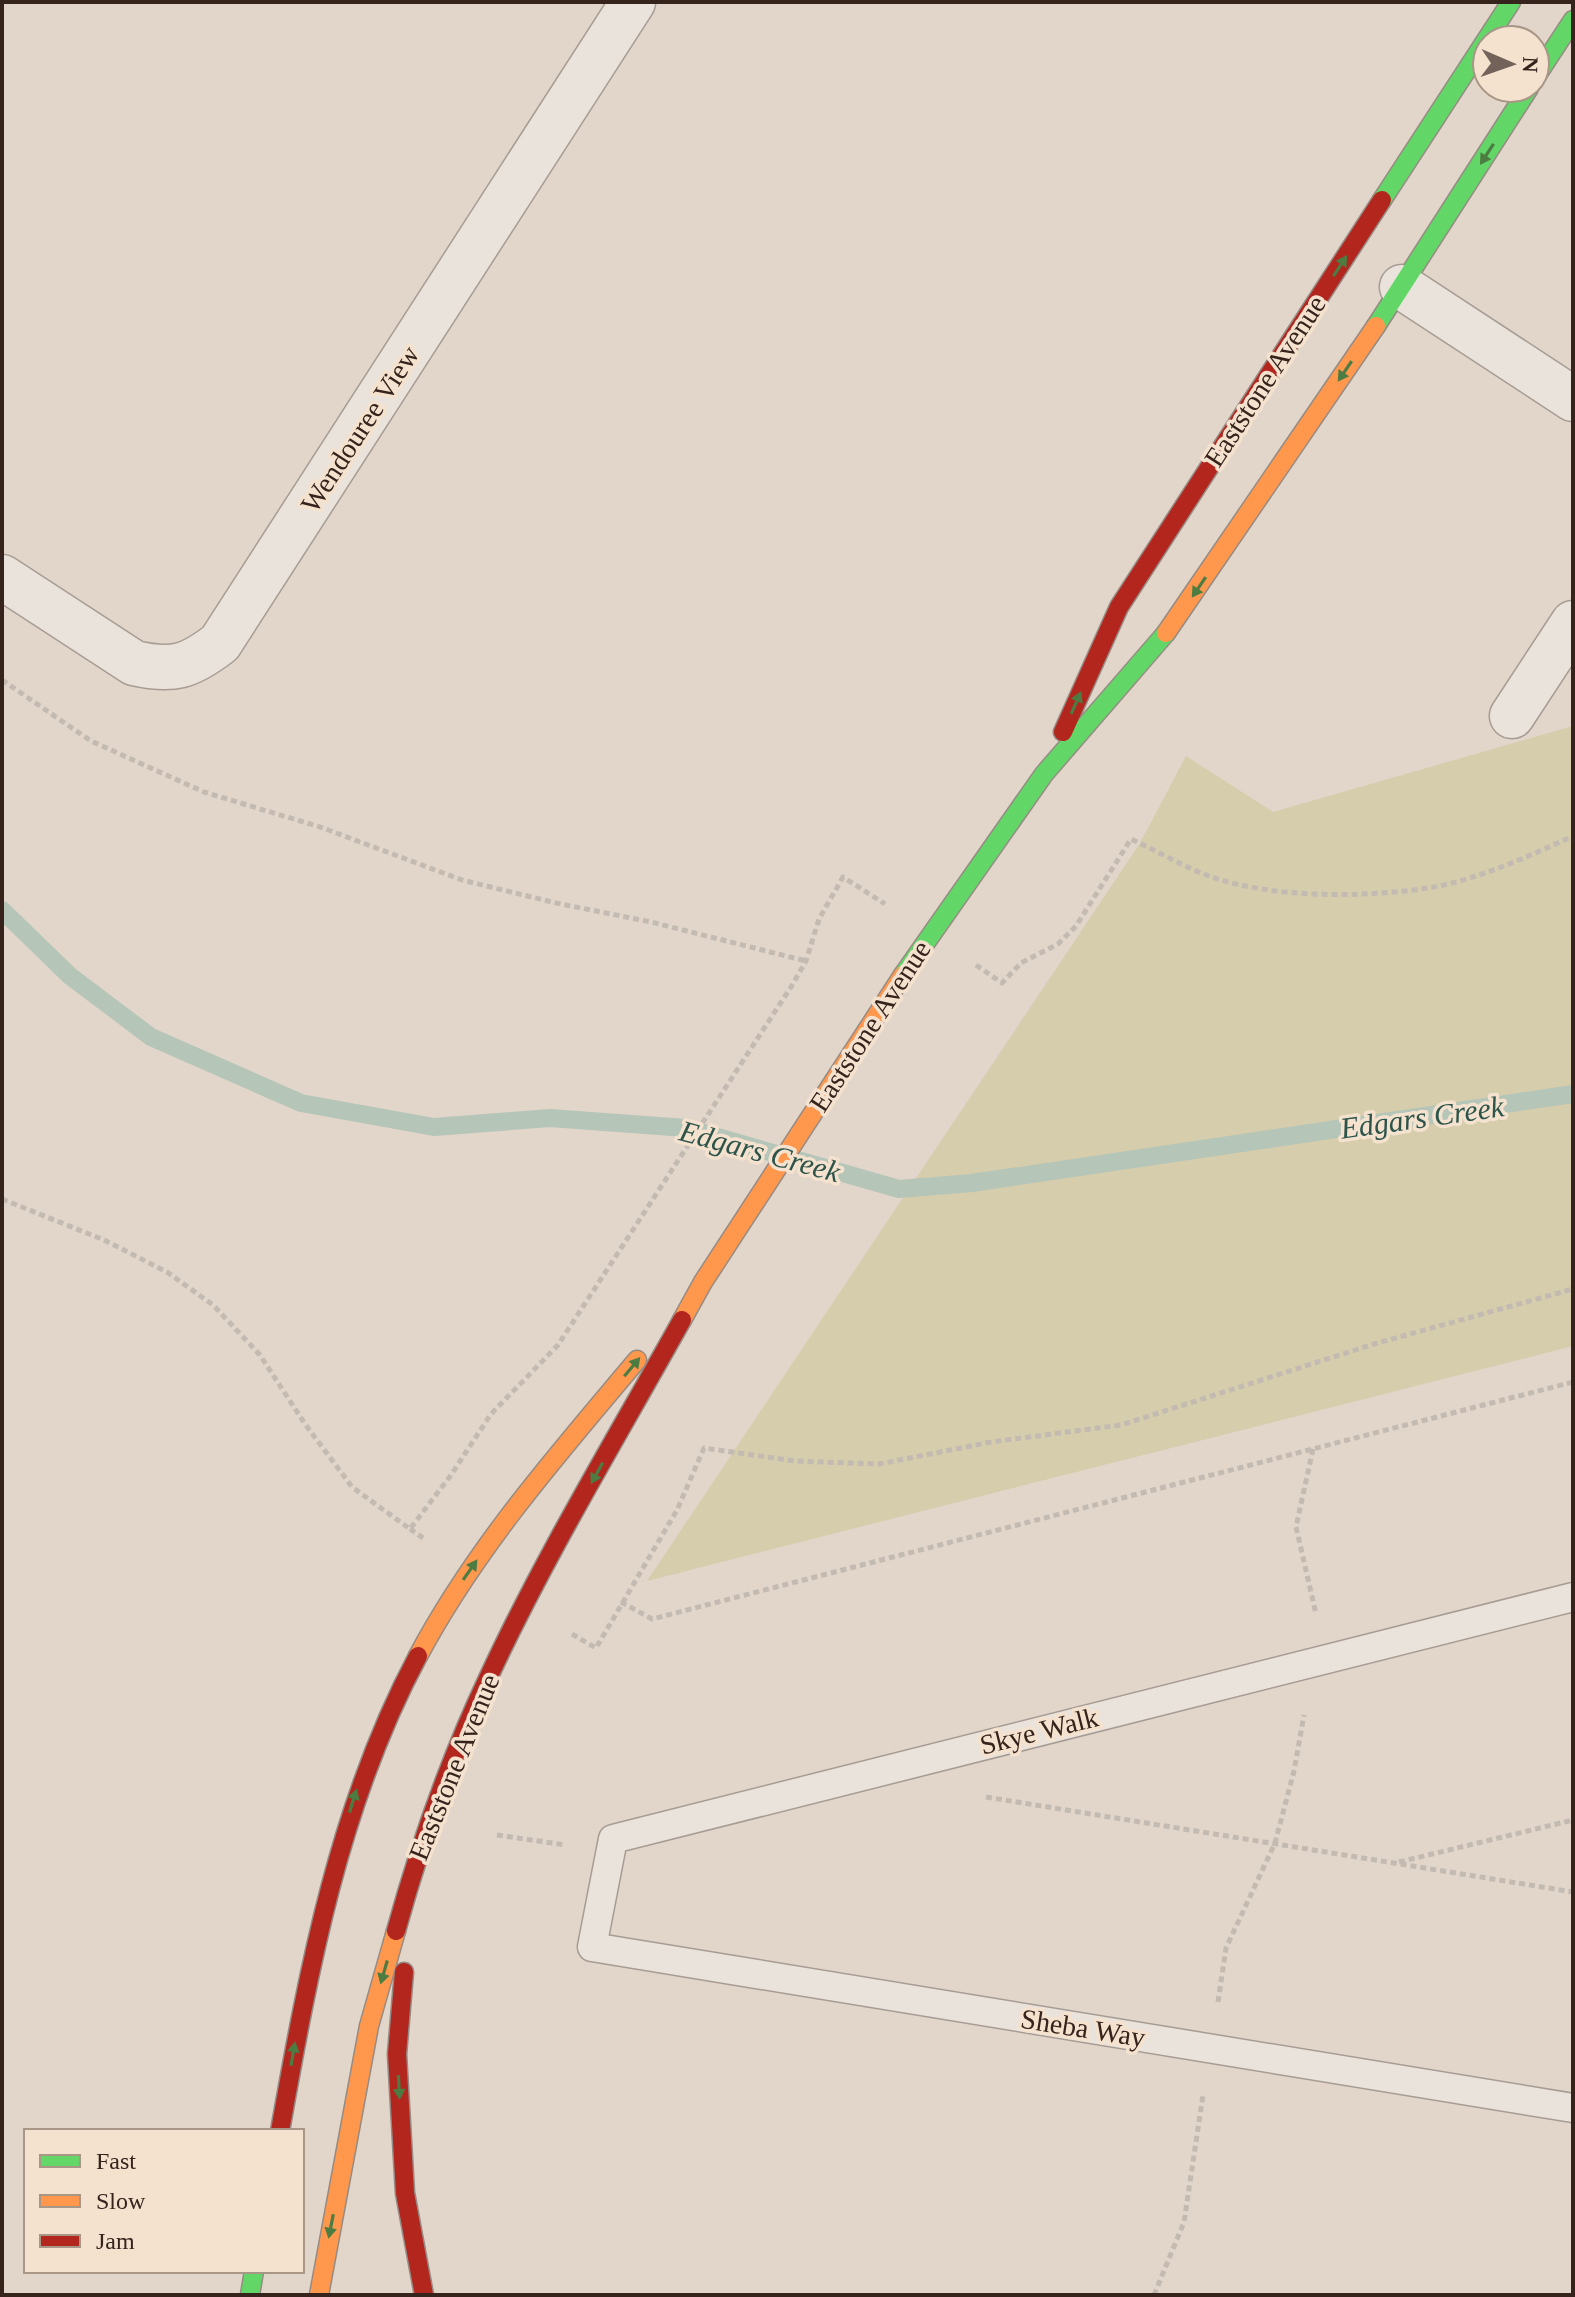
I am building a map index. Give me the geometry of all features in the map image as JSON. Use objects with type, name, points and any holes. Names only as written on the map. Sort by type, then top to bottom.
[{"type":"street","name":"Wendouree View","points":[[2,577],[134,663],[158,669],[182,667],[203,657],[220,643],[633,2]]},
{"type":"street","name":"Eaststone Avenue","points":[[1044,774],[1119,607],[1516,5]]},
{"type":"street","points":[[1551,53],[1564,33]]},
{"type":"street","name":"Eaststone Avenue","points":[[319,2295],[369,2026],[413,1870],[450,1768],[489,1675],[524,1605],[703,1282],[930,933],[1044,774],[1175,623],[1402,287],[1519,104]]},
{"type":"street","points":[[1402,287],[1573,399]]},
{"type":"street","points":[[1512,716],[1573,623]]},
{"type":"street","name":"Eaststone Avenue","points":[[280,2129],[309,1969],[335,1861],[357,1789],[386,1719],[431,1630],[469,1572],[545,1470],[703,1282]]},
{"type":"street","points":[[413,1870],[397,2054],[405,2193],[424,2295]]},
{"type":"street","points":[[250,2295],[254,2273]]},
{"type":"lane","name":"Skye Walk","points":[[611,1852],[613,1839],[1573,1597]]},
{"type":"lane","name":"Sheba Way","points":[[611,1852],[592,1947],[1573,2108]]},
{"type":"path","points":[[2,680],[91,741],[204,792],[320,827],[462,880],[651,922],[806,961]]},
{"type":"path","points":[[2,1199],[104,1240],[167,1272],[213,1305],[260,1355],[305,1424],[352,1487],[410,1529],[491,1414],[558,1345],[791,987],[806,961],[819,919],[843,877],[1002,983],[1021,963],[1058,944],[1076,926],[1131,839],[1210,876],[1271,891],[1348,894],[1435,886],[1516,862],[1573,836]]},
{"type":"path","points":[[1573,1289],[1374,1344],[1121,1425],[991,1442],[879,1464],[795,1461],[704,1448],[677,1510],[621,1602],[652,1619],[1573,1382]]},
{"type":"path","points":[[1154,2295],[1184,2222],[1226,1948],[1275,1843],[1294,1771],[1318,1623],[1296,1527],[1313,1449]]},
{"type":"path","points":[[982,1796],[1573,1892]]},
{"type":"path","points":[[1395,1863],[1573,1820]]},
{"type":"path","points":[[497,1835],[611,1852]]},
{"type":"shaded area","points":[[1573,726],[1573,1346],[647,1581],[1140,843],[1186,756],[1273,812]]},
{"type":"waterway","name":"Edgars Creek","points":[[2,910],[70,976],[151,1037],[301,1103],[434,1127],[550,1118],[686,1128],[899,1189],[972,1183],[1573,1094]]},
{"type":"traffic: fast","points":[[1382,200],[1511,2]]},
{"type":"traffic: fast","points":[[1551,54],[1573,20]]},
{"type":"traffic: fast","points":[[1376,326],[1519,104]]},
{"type":"traffic: fast","points":[[903,975],[1044,774],[1166,633]]},
{"type":"traffic: fast","points":[[250,2295],[254,2273]]},
{"type":"traffic: slow","points":[[1166,633],[1376,326]]},
{"type":"traffic: slow","points":[[682,1320],[703,1282],[903,975]]},
{"type":"traffic: slow","points":[[418,1656],[492,1539],[548,1466],[637,1360]]},
{"type":"traffic: slow","points":[[319,2295],[369,2026],[396,1931]]},
{"type":"traffic: jam","points":[[1063,732],[1119,607],[1382,200]]},
{"type":"traffic: jam","points":[[396,1931],[437,1801],[490,1674],[559,1539],[682,1320]]},
{"type":"traffic: jam","points":[[280,2129],[316,1948],[347,1828],[367,1770],[418,1656]]},
{"type":"traffic: jam","points":[[404,1972],[397,2054],[405,2193],[424,2295]]}]
